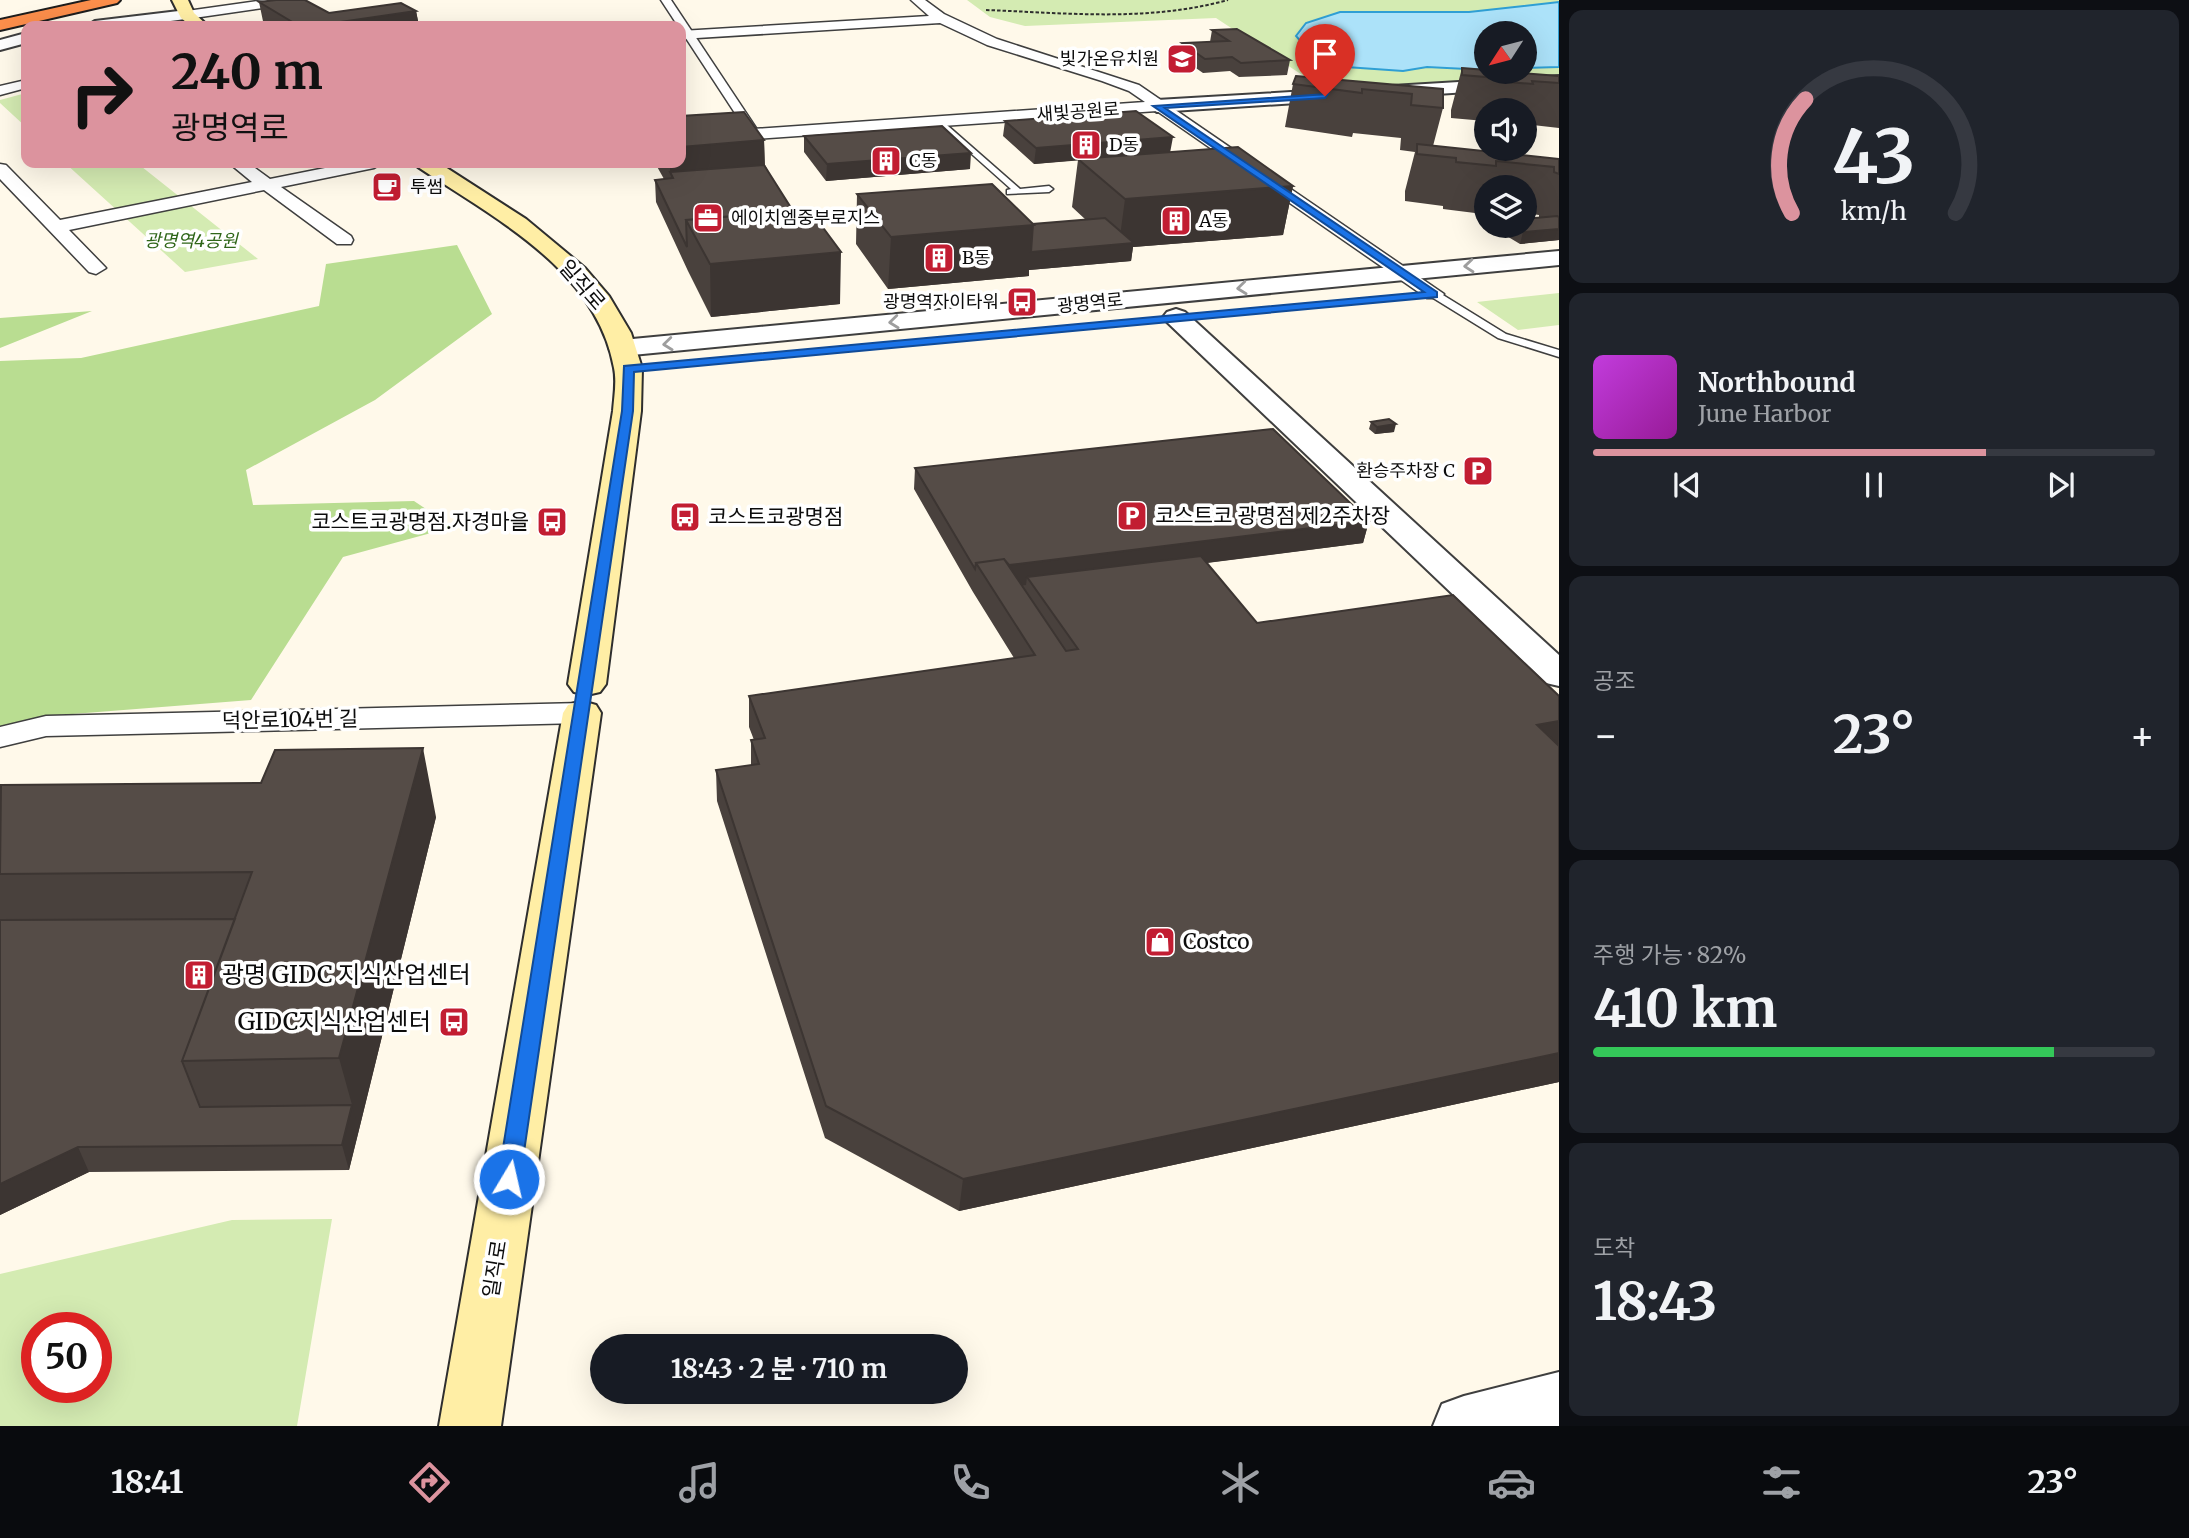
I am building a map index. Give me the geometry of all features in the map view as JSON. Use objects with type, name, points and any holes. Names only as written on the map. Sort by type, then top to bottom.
[{"type":"highway","points":[[0,24],[112,0]]},
{"type":"main road","name":"일직로","points":[[432,168],[522,229],[573,269],[606,311],[625,358],[628,411],[470,1426]]},
{"type":"street","points":[[135,21],[291,0]]},
{"type":"street","points":[[666,0],[677,21]]},
{"type":"street","points":[[917,0],[935,16],[998,43],[1101,73],[1133,88],[1434,294]]},
{"type":"street","points":[[686,35],[935,16]]},
{"type":"street","points":[[686,38],[754,134]]},
{"type":"street","points":[[0,45],[21,39]]},
{"type":"street","name":"새빛공원로","points":[[686,139],[1559,81]]},
{"type":"street","points":[[0,91],[21,86]]},
{"type":"street","points":[[244,168],[344,240]]},
{"type":"street","points":[[55,227],[348,168]]},
{"type":"street","points":[[0,169],[96,268]]},
{"type":"street","name":"광명역로","points":[[625,358],[1403,272],[1559,258]]},
{"type":"street","name":"광명역로","points":[[625,358],[1176,317],[1475,291]]},
{"type":"street","points":[[1176,317],[1320,463],[1559,675]]},
{"type":"street","name":"덕안로104번 길","points":[[0,737],[46,726],[584,699]]},
{"type":"street","points":[[1464,1426],[1559,1402]]},
{"type":"lane","points":[[940,121],[1018,191]]},
{"type":"lane","points":[[1005,193],[1049,188]]},
{"type":"lane","points":[[1434,294],[1502,336],[1559,354]]},
{"type":"path","points":[[935,16],[956,10],[1099,15],[1205,8],[1228,0]]},
{"type":"green space","points":[[967,0],[1559,0],[1559,77],[1537,78],[1537,21],[1474,21],[1474,83],[1322,88],[1216,18],[1025,26],[990,17]]},
{"type":"green space","points":[[21,94],[21,122],[0,103],[0,100]]},
{"type":"green space","name":"광명역4공원","points":[[71,168],[143,168],[258,259],[185,272]]},
{"type":"green space","points":[[457,245],[492,314],[375,400],[246,470],[253,505],[414,501],[453,527],[343,557],[251,700],[47,716],[0,730],[0,361],[81,358],[319,306],[326,264]]},
{"type":"green space","points":[[1559,293],[1559,325],[1518,330],[1477,302]]},
{"type":"green space","points":[[92,311],[0,348],[0,318]]},
{"type":"green space","points":[[332,1219],[297,1426],[0,1426],[0,1274],[232,1220]]},
{"type":"water","points":[[1559,2],[1559,67],[1537,68],[1537,21],[1474,21],[1474,69],[1427,67],[1403,71],[1346,67],[1308,50],[1296,36],[1306,23],[1340,12],[1469,12]]},
{"type":"building","points":[[305,0],[329,13],[401,3],[416,11],[347,21],[291,21],[259,2]]},
{"type":"building","points":[[1237,29],[1290,60],[1241,63],[1232,57],[1205,59],[1182,43],[1229,41],[1212,30]]},
{"type":"building","points":[[1462,68],[1474,69],[1474,76],[1462,75]]},
{"type":"building","points":[[1537,74],[1559,76],[1559,83],[1537,81]]},
{"type":"building","points":[[1296,76],[1443,89],[1443,108],[1411,105],[1412,94],[1362,89],[1362,93],[1293,84]]},
{"type":"building","points":[[1136,111],[1173,137],[1036,148],[1005,121]]},
{"type":"building","points":[[744,112],[764,140],[686,147],[686,116]]},
{"type":"building","points":[[942,126],[971,153],[827,164],[804,136]]},
{"type":"building","points":[[1417,144],[1474,150],[1474,161],[1496,161],[1496,166],[1456,162],[1456,158],[1417,154]]},
{"type":"building","points":[[1238,147],[1293,186],[1125,199],[1078,159]]},
{"type":"building","points":[[1537,157],[1559,159],[1559,174],[1554,172],[1554,167],[1496,161],[1537,161]]},
{"type":"building","points":[[764,165],[793,211],[686,220],[687,247],[655,180],[673,178],[670,172]]},
{"type":"building","points":[[992,184],[1034,225],[891,237],[857,194]]},
{"type":"building","points":[[810,210],[841,252],[710,264],[686,220]]},
{"type":"building","points":[[1559,217],[1559,229],[1537,231],[1537,218]]},
{"type":"building","points":[[1105,218],[1134,243],[1031,252],[1033,224]]},
{"type":"building","points":[[1389,419],[1396,424],[1377,427],[1371,422]]},
{"type":"building","name":"코스트코 광명점 제2주차장","points":[[1273,429],[1369,521],[1009,565],[1004,559],[976,563],[975,569],[915,468]]},
{"type":"building","name":"Costco","points":[[1201,556],[1257,623],[1453,595],[1559,696],[1559,721],[1537,725],[1559,746],[1559,1053],[963,1179],[826,1106],[716,770],[759,764],[751,740],[765,738],[749,696],[1035,655],[976,563],[1004,559],[1066,651],[1078,649],[1027,577]]},
{"type":"building","points":[[423,748],[339,1058],[182,1061],[252,872],[0,874],[1,785],[261,783],[275,750]]},
{"type":"building","points":[[235,919],[182,1061],[200,1107],[352,1105],[342,1145],[78,1147],[0,1184],[0,920]]},
{"type":"place","name":"빛가온유치원","points":[[1182,59]]},
{"type":"place","name":"D동","points":[[1086,145]]},
{"type":"place","name":"C동","points":[[886,161]]},
{"type":"place","name":"투썸","points":[[387,187]]},
{"type":"place","name":"에이치엠중부로지스","points":[[708,218]]},
{"type":"place","name":"A동","points":[[1176,221]]},
{"type":"place","name":"B동","points":[[939,258]]},
{"type":"place","name":"광명역자이타워","points":[[1022,302]]},
{"type":"place","name":"환승주차장 C","points":[[1478,471]]},
{"type":"place","name":"코스트코 광명점 제2주차장","points":[[1132,516]]},
{"type":"place","name":"코스트코광명점","points":[[685,517]]},
{"type":"place","name":"코스트코광명점.자경마을","points":[[552,522]]},
{"type":"place","name":"Costco","points":[[1160,942]]},
{"type":"place","name":"광명 GIDC 지식산업센터","points":[[199,975]]},
{"type":"place","name":"GIDC지식산업센터","points":[[454,1022]]},
{"type":"route","points":[[509,1179],[628,411],[628,369],[1434,294],[1157,106],[1325,96]]}]
